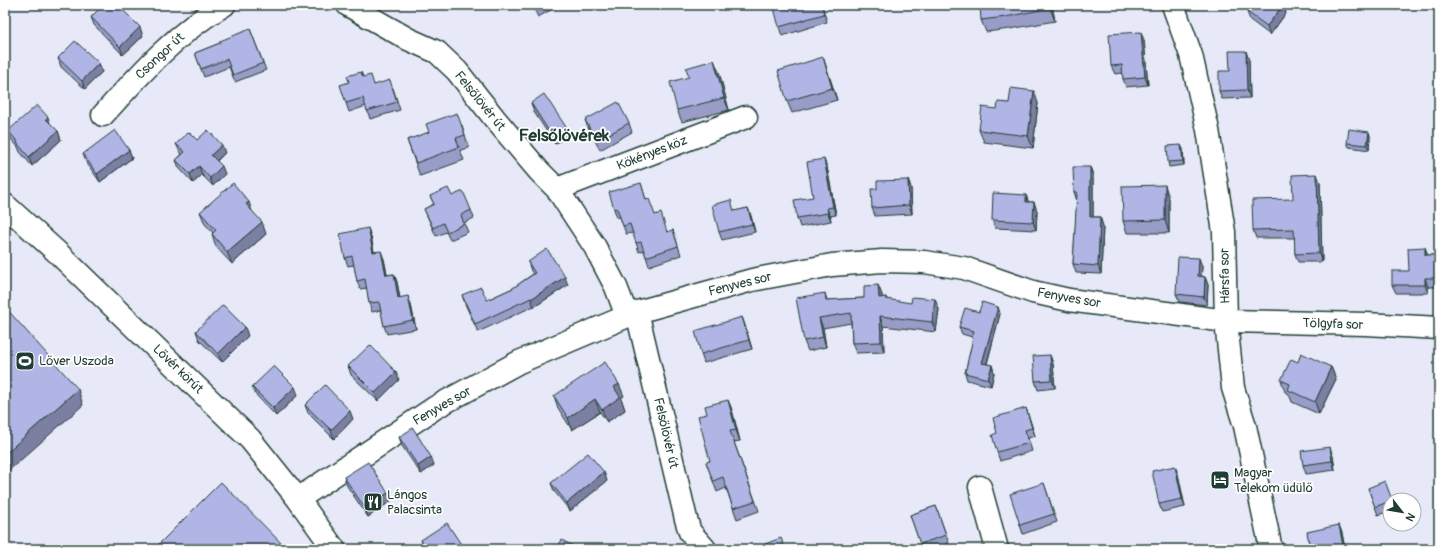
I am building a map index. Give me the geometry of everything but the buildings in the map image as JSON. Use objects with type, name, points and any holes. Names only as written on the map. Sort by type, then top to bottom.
[{"type":"street","name":"Csongor út","points":[[103,115],[140,74],[206,15],[224,5]]},
{"type":"street","name":"Felsőlövér út","points":[[348,5],[408,39],[437,52],[457,70],[499,125],[539,171],[557,189],[595,247],[632,314],[690,532],[705,549]]},
{"type":"street","name":"Hársfa sor","points":[[1173,5],[1191,55],[1208,130],[1224,232],[1226,320],[1233,388],[1245,426],[1271,549]]},
{"type":"street","name":"Kökényes köz","points":[[557,189],[746,117]]},
{"type":"street","name":"Lővér körút","points":[[5,205],[59,254],[250,439],[298,499],[334,549]]},
{"type":"street","name":"Fenyves sor","points":[[298,499],[436,407],[519,362],[632,314],[752,280],[832,265],[882,261],[924,262],[964,268],[1033,292],[1069,300],[1226,320]]},
{"type":"street","name":"Tölgyfa sor","points":[[1226,320],[1366,324],[1439,328]]},
{"type":"street","points":[[980,487],[997,549]]},
{"type":"place","name":"Lőver Uszoda","points":[[25,361]]},
{"type":"place","name":"Magyar Telekom üdülő","points":[[1220,480]]},
{"type":"place","name":"Lángos Palacsinta","points":[[373,502]]},
{"type":"district","name":"Felsőlövérek","points":[[564,135]]}]
